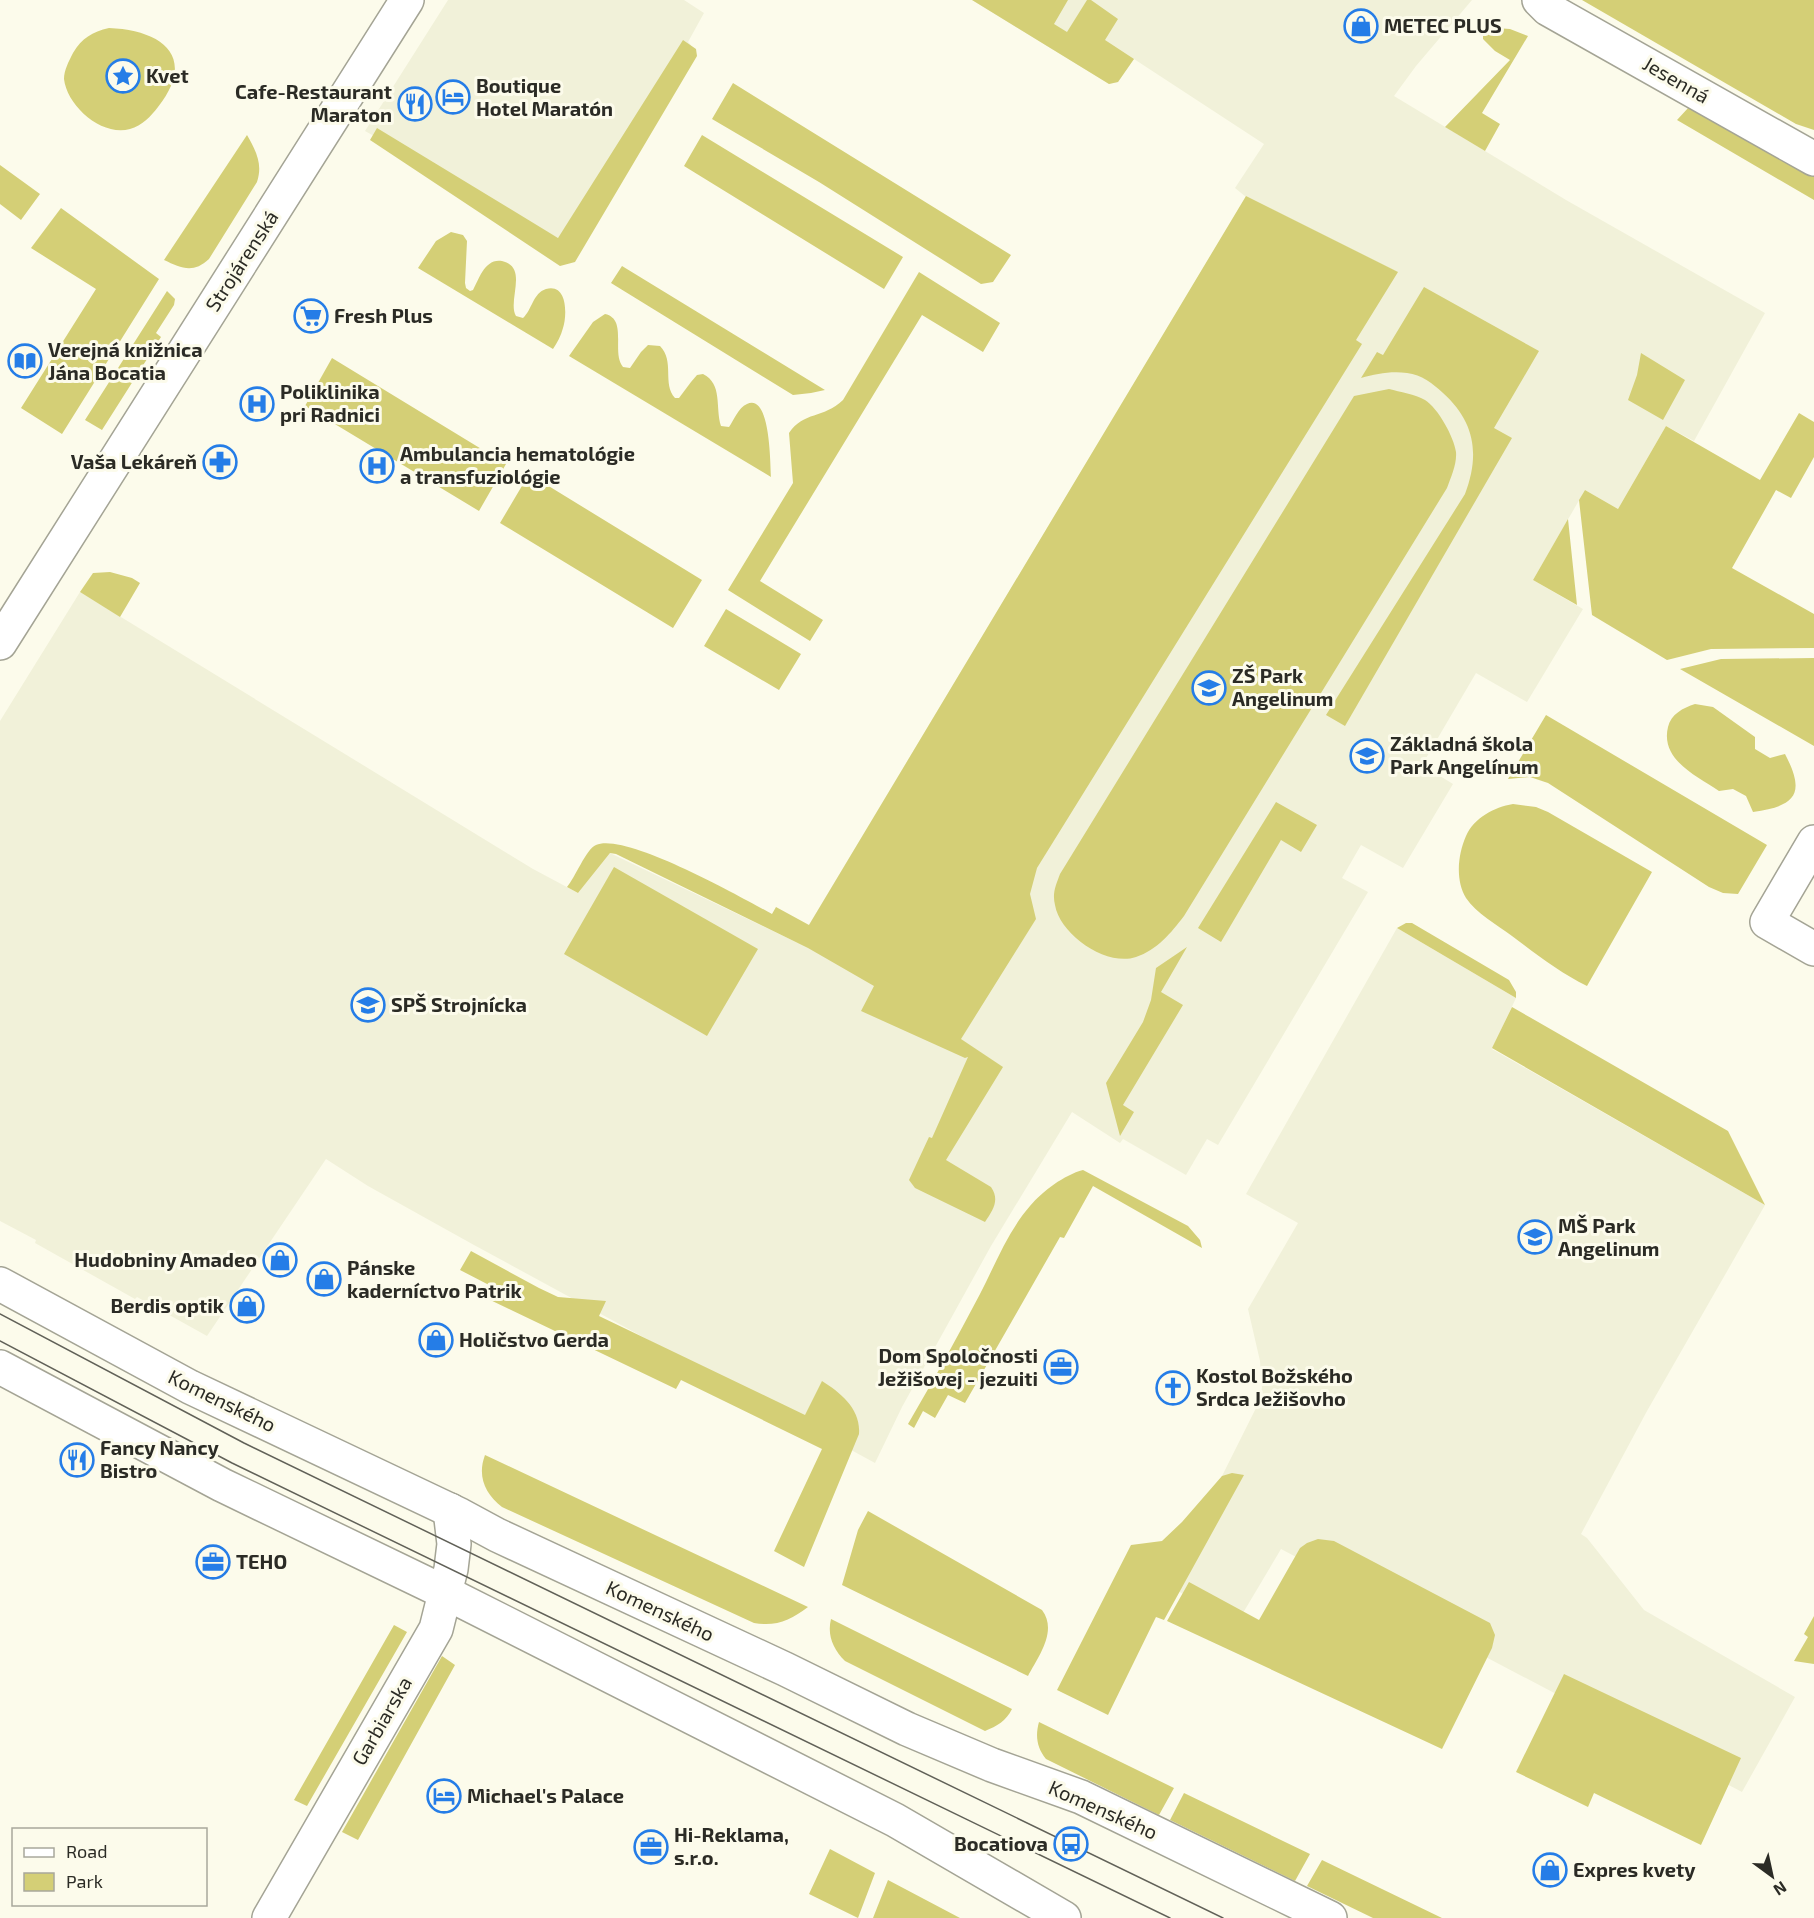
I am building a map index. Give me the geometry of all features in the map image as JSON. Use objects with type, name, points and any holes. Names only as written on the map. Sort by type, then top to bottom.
[{"type":"street","name":"Strojárenská","points":[[0,643],[407,0]]},
{"type":"street","name":"Jesenná","points":[[1539,0],[1548,9],[1814,159]]},
{"type":"street","points":[[1814,843],[1767,922],[1814,949]]},
{"type":"street","name":"Komenského","points":[[0,1284],[190,1388],[450,1510],[497,1535],[907,1729],[992,1765],[1081,1797],[1330,1918]]},
{"type":"street","points":[[0,1367],[222,1485],[446,1593],[895,1820],[1064,1918]]},
{"type":"street","name":"Garbiarska","points":[[268,1918],[436,1629],[446,1593],[454,1544],[450,1510]]},
{"type":"shaded area","points":[[448,0],[684,0],[704,13],[688,42],[691,45],[558,238],[365,131]]},
{"type":"shaded area","points":[[972,0],[1472,0],[1416,66],[1394,96],[1566,200],[1765,313],[1694,441],[1666,426],[1618,509],[1585,490],[1533,580],[1583,609],[1527,702],[1476,673],[1422,765],[1453,784],[1403,868],[1361,845],[1342,878],[1368,892],[1218,1145],[1207,1139],[1186,1175],[1123,1139],[1120,1143],[1072,1112],[991,1246],[902,1407],[875,1463],[474,1245],[368,1186],[326,1159],[207,1336],[137,1297],[135,1299],[0,1221],[0,721],[80,592],[533,869],[578,893],[610,853],[798,943],[1246,197],[1235,188],[1264,144],[1134,59],[1118,82],[1109,84]]},
{"type":"shaded area","name":"MŠ Park Angelinum","points":[[1397,928],[1516,998],[1492,1049],[1765,1205],[1647,1411],[1581,1534],[1587,1538],[1644,1610],[1795,1697],[1742,1792],[1281,1549],[1237,1623],[1163,1583],[1222,1476],[1255,1410],[1262,1388],[1260,1361],[1248,1309],[1298,1223],[1246,1194]]},
{"type":"green space","points":[[972,0],[1068,0],[1054,24],[1067,32],[1087,0],[1091,0],[1118,19],[1105,40],[1134,59],[1118,82],[1109,84]]},
{"type":"green space","points":[[1582,0],[1814,0],[1814,130],[1796,124]]},
{"type":"green space","points":[[109,28],[128,30],[158,40],[168,49],[174,60],[175,73],[170,89],[149,117],[130,129],[108,128],[88,117],[72,99],[64,79],[68,62],[80,43],[97,31]]},
{"type":"green space","points":[[1496,28],[1510,29],[1528,36],[1482,113],[1500,124],[1485,151],[1445,127],[1510,60],[1495,51],[1483,39],[1483,35]]},
{"type":"green space","points":[[683,40],[696,49],[697,56],[575,262],[560,266],[370,140],[377,128],[558,238]]},
{"type":"green space","points":[[733,83],[1011,255],[993,282],[981,284],[819,182],[712,119]]},
{"type":"green space","points":[[1689,107],[1814,174],[1814,200],[1677,120]]},
{"type":"green space","points":[[247,135],[259,163],[257,182],[209,259],[198,267],[192,268],[181,267],[164,260]]},
{"type":"green space","points":[[702,135],[903,257],[884,289],[684,166]]},
{"type":"green space","points":[[0,165],[40,194],[21,220],[0,204]]},
{"type":"green space","points":[[1246,196],[1398,272],[1356,340],[1362,344],[1037,868],[1030,894],[1036,919],[961,1039],[1003,1067],[946,1160],[991,1187],[995,1201],[985,1222],[915,1188],[909,1180],[929,1137],[932,1138],[968,1057],[965,1058],[861,1011],[874,986],[808,948],[616,854],[610,853],[578,893],[567,887],[592,848],[596,845],[611,844],[632,848],[657,857],[772,914],[776,907],[809,925]]},
{"type":"green space","points":[[61,208],[159,279],[62,434],[21,408],[96,289],[31,248]]},
{"type":"green space","points":[[451,232],[463,235],[467,241],[465,283],[466,288],[470,291],[473,290],[487,266],[496,261],[502,261],[510,264],[516,277],[514,310],[516,316],[523,318],[542,291],[553,288],[558,291],[564,302],[565,316],[561,334],[553,349],[418,268],[436,241]]},
{"type":"green space","points":[[622,266],[825,390],[793,395],[611,283]]},
{"type":"green space","points":[[919,272],[1000,323],[983,352],[922,315],[760,581],[823,620],[810,641],[728,590],[793,483],[789,433],[801,421],[836,406],[843,400]]},
{"type":"green space","points":[[1424,287],[1539,351],[1494,428],[1512,438],[1345,726],[1326,715],[1465,494],[1470,479],[1472,439],[1462,415],[1443,393],[1422,378],[1407,373],[1383,373],[1361,378],[1377,352],[1383,355]]},
{"type":"green space","points":[[167,291],[175,299],[174,305],[156,333],[161,337],[102,430],[85,420]]},
{"type":"green space","points":[[605,314],[616,322],[618,354],[623,367],[630,368],[648,345],[660,346],[667,358],[669,386],[675,398],[679,398],[697,375],[703,374],[709,378],[716,390],[721,426],[729,427],[744,406],[755,403],[761,409],[768,432],[771,477],[569,356],[593,322]]},
{"type":"green space","points":[[1641,353],[1685,380],[1663,420],[1628,400],[1637,375]]},
{"type":"green space","points":[[332,358],[506,464],[479,511],[305,406]]},
{"type":"green space","points":[[1389,389],[1425,400],[1445,423],[1456,452],[1455,466],[1447,488],[1184,916],[1163,940],[1144,954],[1124,959],[1099,953],[1075,937],[1059,916],[1054,897],[1060,874],[1354,396]]},
{"type":"green space","points":[[1799,413],[1814,422],[1814,457],[1791,498],[1776,490],[1732,568],[1814,614],[1814,648],[1711,649],[1667,660],[1592,615],[1579,500],[1585,490],[1618,509],[1666,426],[1760,480]]},
{"type":"green space","points":[[529,474],[702,580],[673,628],[500,523]]},
{"type":"green space","points":[[1568,519],[1577,605],[1533,580]]},
{"type":"green space","points":[[110,572],[132,578],[140,583],[120,617],[80,592],[93,573]]},
{"type":"green space","points":[[726,609],[801,654],[779,690],[704,646]]},
{"type":"green space","points":[[1814,658],[1814,746],[1680,669],[1721,659]]},
{"type":"green space","points":[[1695,704],[1713,707],[1755,737],[1755,749],[1770,758],[1785,754],[1795,779],[1793,796],[1788,802],[1753,812],[1746,796],[1733,789],[1719,791],[1682,766],[1670,749],[1667,739],[1668,727],[1678,712]]},
{"type":"green space","points":[[1546,715],[1767,845],[1738,894],[1723,893],[1709,887],[1548,783],[1530,777],[1508,779]]},
{"type":"green space","points":[[1276,802],[1317,825],[1301,852],[1281,840],[1221,942],[1198,928]]},
{"type":"green space","points":[[1513,804],[1536,807],[1548,812],[1652,872],[1587,986],[1558,969],[1475,909],[1463,891],[1459,875],[1460,859],[1466,836],[1485,814]]},
{"type":"green space","points":[[614,867],[758,949],[707,1036],[564,954]]},
{"type":"green space","points":[[1406,923],[1412,923],[1509,980],[1516,992],[1516,998],[1397,928]]},
{"type":"green space","points":[[1187,947],[1161,992],[1183,1005],[1123,1105],[1134,1112],[1120,1136],[1106,1083],[1143,1022],[1151,1000],[1156,968]]},
{"type":"green space","points":[[1512,1007],[1728,1131],[1765,1205],[1492,1048]]},
{"type":"green space","points":[[1083,1170],[1188,1226],[1200,1240],[1202,1248],[1093,1186],[1064,1238],[1060,1237],[965,1403],[948,1395],[935,1418],[923,1411],[914,1428],[908,1424],[963,1327],[1008,1237],[1022,1216],[1047,1189]]},
{"type":"green space","points":[[471,1251],[558,1297],[606,1301],[599,1316],[805,1415],[822,1381],[843,1396],[857,1417],[859,1434],[804,1567],[774,1551],[822,1449],[681,1380],[676,1389],[484,1297],[489,1285],[460,1270]]},
{"type":"green space","points":[[485,1455],[808,1607],[783,1621],[769,1624],[754,1623],[502,1507],[491,1496],[484,1484],[482,1470]]},
{"type":"green space","points":[[1232,1473],[1244,1475],[1164,1620],[1156,1617],[1108,1715],[1057,1690],[1131,1545],[1162,1541],[1182,1522],[1222,1476]]},
{"type":"green space","points":[[868,1511],[1042,1610],[1048,1626],[1047,1635],[1045,1644],[1028,1676],[842,1585],[858,1530]]},
{"type":"green space","points":[[1318,1539],[1334,1541],[1490,1623],[1495,1635],[1492,1648],[1442,1749],[1167,1621],[1189,1582],[1259,1620],[1300,1548]]},
{"type":"green space","points":[[1814,1616],[1814,1664],[1794,1661],[1808,1637],[1804,1634]]},
{"type":"green space","points":[[831,1619],[1012,1709],[1001,1723],[985,1731],[845,1661],[832,1642]]},
{"type":"green space","points":[[394,1625],[407,1632],[307,1806],[294,1800]]},
{"type":"green space","points":[[442,1656],[455,1665],[358,1840],[342,1832]]},
{"type":"green space","points":[[1564,1674],[1741,1758],[1701,1845],[1594,1793],[1588,1807],[1516,1772]]},
{"type":"green space","points":[[1039,1722],[1174,1788],[1159,1815],[1046,1759],[1038,1742]]},
{"type":"green space","points":[[1184,1793],[1310,1854],[1295,1881],[1170,1820]]},
{"type":"green space","points":[[830,1849],[875,1873],[858,1918],[809,1894]]},
{"type":"green space","points":[[1322,1860],[1442,1918],[1373,1918],[1307,1886]]},
{"type":"green space","points":[[888,1880],[960,1918],[873,1918]]},
{"type":"tram line","points":[[0,1314],[244,1443],[1223,1918]]},
{"type":"tram line","points":[[0,1341],[232,1463],[1170,1918]]},
{"type":"place","name":"METEC PLUS","points":[[1361,26]]},
{"type":"place","name":"Kvet","points":[[123,76]]},
{"type":"place","name":"Boutique Hotel Maratón","points":[[453,97]]},
{"type":"place","name":"Cafe-Restaurant Maraton","points":[[415,104]]},
{"type":"place","name":"Fresh Plus","points":[[311,316]]},
{"type":"place","name":"Verejná knižnica Jána Bocatia","points":[[25,361]]},
{"type":"place","name":"Poliklinika pri Radnici","points":[[257,404]]},
{"type":"place","name":"Vaša Lekáreň","points":[[220,462]]},
{"type":"place","name":"Ambulancia hematológie a transfuziológie","points":[[377,466]]},
{"type":"place","name":"ZŠ Park Angelinum","points":[[1209,688]]},
{"type":"place","name":"Základná škola Park Angelínum","points":[[1367,756]]},
{"type":"place","name":"SPŠ Strojnícka","points":[[368,1005]]},
{"type":"place","name":"MŠ Park Angelinum","points":[[1535,1237]]},
{"type":"place","name":"Hudobniny Amadeo","points":[[280,1260]]},
{"type":"place","name":"Pánske kaderníctvo Patrik","points":[[324,1279]]},
{"type":"place","name":"Berdis optik","points":[[247,1306]]},
{"type":"place","name":"Holičstvo Gerda","points":[[436,1340]]},
{"type":"place","name":"Dom Spoločnosti Ježišovej - jezuiti","points":[[1061,1367]]},
{"type":"place","name":"Kostol Božského Srdca Ježišovho","points":[[1173,1388]]},
{"type":"place","name":"Fancy Nancy Bistro","points":[[77,1460]]},
{"type":"place","name":"TEHO","points":[[213,1562]]},
{"type":"place","name":"Michael's Palace","points":[[444,1796]]},
{"type":"place","name":"Bocatiova","points":[[1071,1844]]},
{"type":"place","name":"Hi-Reklama, s.r.o.","points":[[651,1847]]},
{"type":"place","name":"Expres kvety","points":[[1550,1870]]}]
